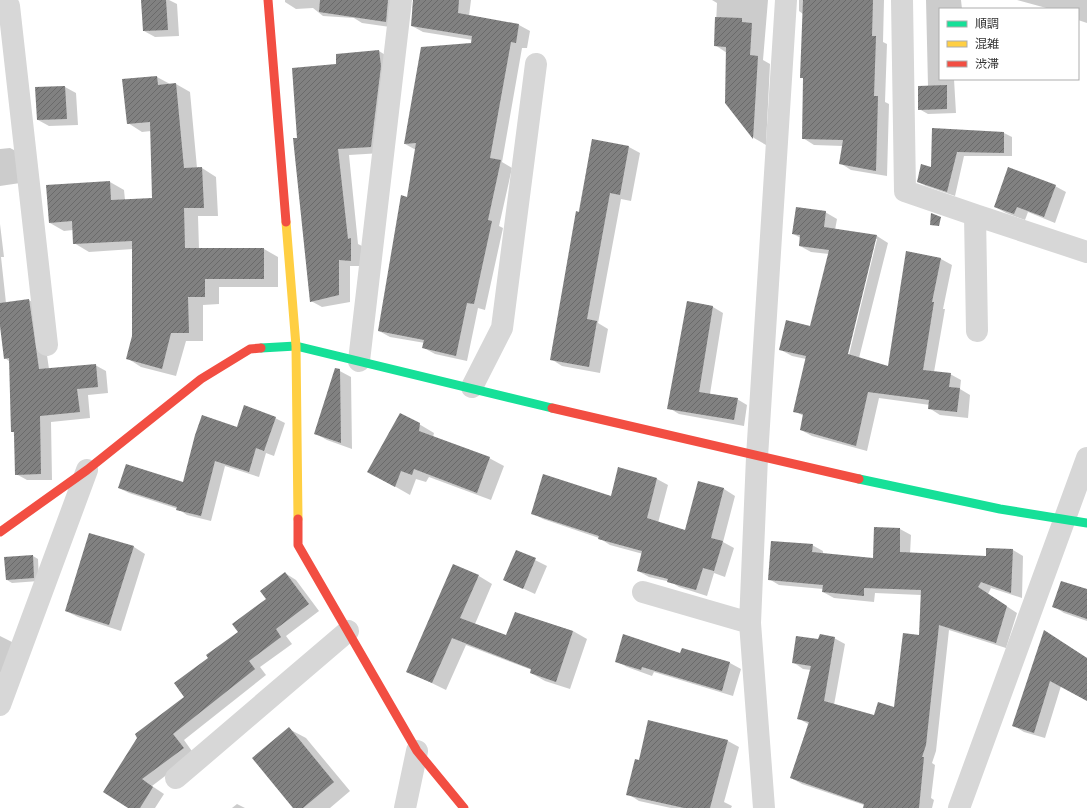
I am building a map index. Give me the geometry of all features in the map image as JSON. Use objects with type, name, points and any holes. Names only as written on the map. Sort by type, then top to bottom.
[{"type":"street","points":[[268,0],[296,346],[298,545],[417,752],[464,808]]},
{"type":"street","points":[[359,361],[401,0]]},
{"type":"street","points":[[764,808],[750,623],[757,457],[786,0]]},
{"type":"street","points":[[902,0],[905,191],[1087,252]]},
{"type":"street","points":[[0,5],[9,6],[46,345]]},
{"type":"street","points":[[472,387],[502,328],[536,64]]},
{"type":"street","points":[[975,215],[977,331]]},
{"type":"street","points":[[0,532],[87,470],[201,379],[250,349],[296,346],[472,387],[757,457],[970,502],[1066,521],[1087,523]]},
{"type":"street","points":[[960,808],[1066,521],[1087,458]]},
{"type":"street","points":[[0,705],[87,470]]},
{"type":"street","points":[[643,592],[750,623]]},
{"type":"street","points":[[176,778],[348,631]]},
{"type":"street","points":[[405,808],[417,752]]},
{"type":"building","points":[[141,0],[166,0],[168,30],[143,31]]},
{"type":"building","points":[[320,0],[388,0],[386,22],[319,12]]},
{"type":"building","points":[[413,0],[459,0],[458,13],[519,24],[516,43],[511,42],[490,158],[501,160],[488,220],[492,221],[474,304],[467,303],[456,356],[422,348],[424,340],[378,331],[401,195],[407,197],[416,143],[404,144],[421,47],[471,43],[472,36],[411,26]]},
{"type":"building","points":[[803,0],[873,0],[872,36],[876,36],[874,96],[878,96],[876,171],[839,164],[843,140],[802,139],[803,78],[800,78]]},
{"type":"building","points":[[715,17],[742,18],[742,22],[752,23],[750,55],[758,56],[753,139],[725,103],[726,47],[714,46]]},
{"type":"building","points":[[379,50],[381,66],[371,147],[338,149],[348,239],[351,238],[351,261],[339,260],[339,295],[310,302],[293,138],[297,138],[292,68],[336,64],[336,54]]},
{"type":"building","points":[[157,76],[158,85],[176,83],[184,168],[202,167],[204,208],[184,208],[185,248],[264,248],[264,279],[205,279],[205,297],[188,297],[189,333],[171,333],[162,369],[126,359],[132,336],[132,241],[73,244],[72,221],[49,223],[46,185],[110,181],[111,200],[152,198],[150,122],[127,124],[122,79]]},
{"type":"building","points":[[947,85],[947,109],[918,110],[918,86]]},
{"type":"building","points":[[65,86],[67,119],[37,120],[35,87]]},
{"type":"building","points":[[932,128],[1004,132],[1004,153],[957,152],[947,192],[917,182],[921,164],[931,167]]},
{"type":"building","points":[[592,139],[629,146],[620,195],[610,193],[587,319],[597,321],[589,367],[550,360],[576,211],[579,212]]},
{"type":"building","points":[[1008,167],[1056,185],[1044,217],[1017,207],[1014,214],[994,207]]},
{"type":"building","points":[[796,207],[826,211],[824,227],[877,235],[848,354],[888,366],[906,251],[941,258],[932,302],[934,302],[923,370],[951,373],[949,387],[960,388],[957,412],[928,409],[929,400],[868,392],[856,446],[800,430],[803,414],[793,412],[806,356],[779,350],[786,320],[810,326],[829,250],[799,246],[800,235],[792,234]]},
{"type":"building","points":[[931,213],[941,217],[939,226],[930,225]]},
{"type":"building","points":[[29,299],[39,369],[96,364],[98,387],[77,389],[80,412],[40,416],[41,474],[15,475],[14,432],[11,432],[9,358],[4,359],[0,326],[0,303]]},
{"type":"building","points":[[687,301],[713,306],[699,392],[738,398],[734,420],[667,409]]},
{"type":"building","points":[[335,368],[340,369],[341,443],[314,434]]},
{"type":"building","points":[[244,405],[276,417],[264,451],[256,448],[249,472],[215,461],[201,516],[176,510],[177,507],[118,488],[126,464],[183,482],[195,435],[202,415],[237,427]]},
{"type":"building","points":[[400,413],[420,423],[419,431],[490,457],[477,493],[414,469],[412,475],[401,471],[395,487],[367,472]]},
{"type":"building","points":[[618,467],[657,478],[647,518],[685,530],[698,481],[724,488],[711,538],[723,541],[714,571],[703,568],[696,590],[667,582],[668,579],[637,571],[642,551],[598,539],[599,536],[531,514],[543,474],[611,496]]},
{"type":"building","points":[[874,527],[900,528],[900,552],[986,556],[986,548],[1013,549],[1011,593],[981,582],[978,587],[1007,606],[996,643],[939,625],[926,745],[922,757],[924,757],[919,808],[863,808],[864,804],[790,778],[809,722],[797,719],[811,666],[792,663],[796,636],[818,639],[820,634],[835,637],[824,701],[874,715],[878,702],[894,707],[903,633],[919,635],[921,590],[864,588],[864,596],[822,592],[823,585],[768,580],[771,541],[813,544],[812,552],[873,558]]},
{"type":"building","points":[[89,533],[134,546],[109,625],[65,611]]},
{"type":"building","points":[[516,550],[536,558],[523,589],[503,580]]},
{"type":"building","points":[[33,555],[34,578],[6,580],[4,557]]},
{"type":"building","points":[[453,564],[479,575],[460,618],[506,635],[515,612],[573,631],[556,682],[530,673],[531,669],[452,638],[432,683],[406,672]]},
{"type":"building","points":[[285,572],[309,604],[276,629],[281,637],[249,661],[255,669],[173,734],[184,748],[142,779],[153,787],[140,808],[128,808],[103,792],[137,738],[135,734],[184,697],[174,683],[208,658],[206,655],[238,632],[232,624],[266,599],[260,591]]},
{"type":"building","points":[[1061,581],[1087,589],[1087,619],[1052,607]]},
{"type":"building","points":[[1044,630],[1087,658],[1087,701],[1050,681],[1034,733],[1012,726]]},
{"type":"building","points":[[623,634],[680,653],[682,648],[730,662],[722,691],[642,667],[641,670],[615,662]]},
{"type":"building","points":[[648,720],[728,740],[710,808],[684,808],[626,795],[635,759],[639,760]]},
{"type":"building","points":[[289,727],[334,782],[303,808],[293,808],[252,758]]},
{"type":"traffic: fast","points":[[261,348],[296,346],[552,408]]},
{"type":"traffic: fast","points":[[859,479],[1000,509],[1087,523]]},
{"type":"traffic: slow","points":[[286,222],[296,346],[298,519]]},
{"type":"traffic: jam","points":[[268,0],[286,222]]},
{"type":"traffic: jam","points":[[0,532],[87,470],[201,379],[250,349],[261,348]]},
{"type":"traffic: jam","points":[[552,408],[859,479]]},
{"type":"traffic: jam","points":[[298,519],[298,545],[417,751],[464,808]]}]
